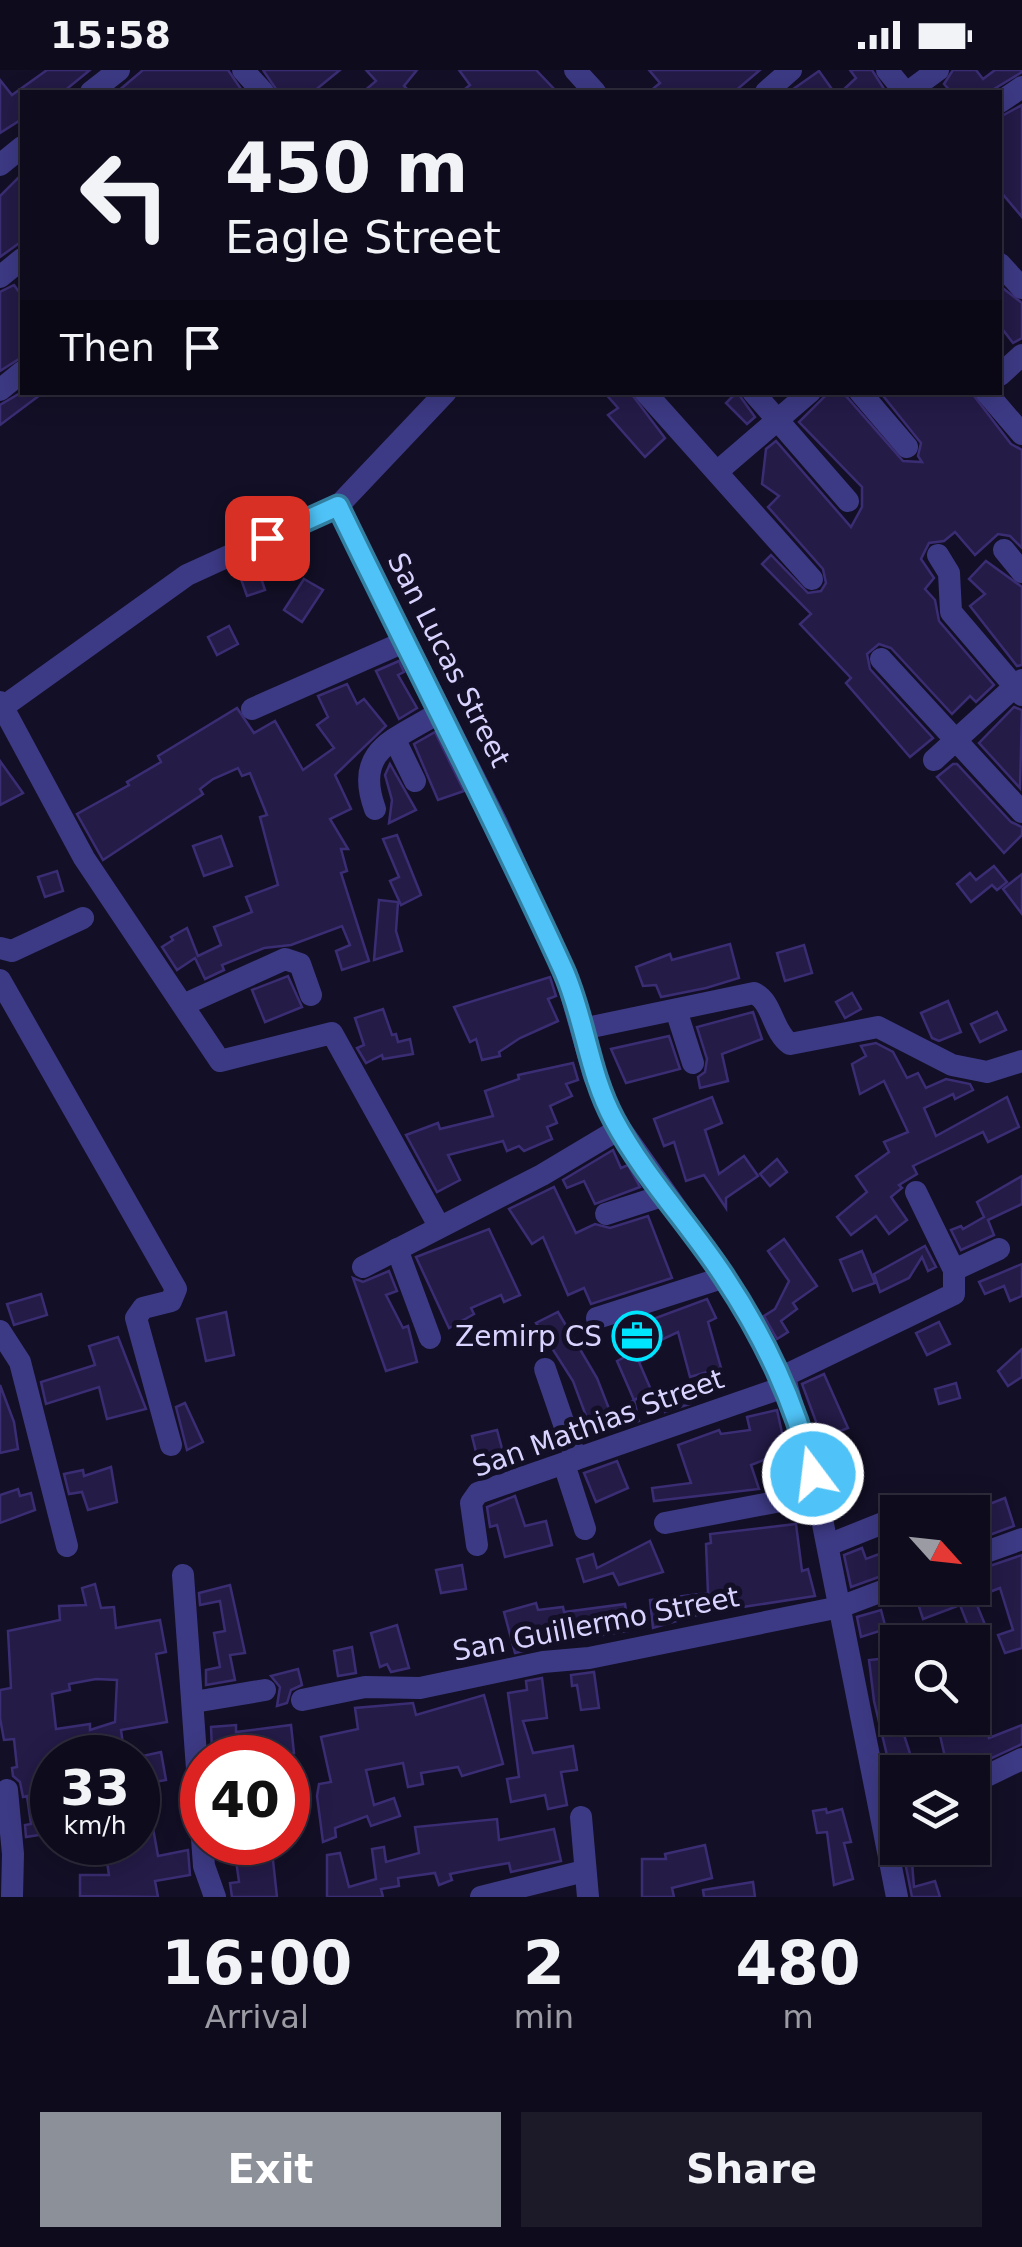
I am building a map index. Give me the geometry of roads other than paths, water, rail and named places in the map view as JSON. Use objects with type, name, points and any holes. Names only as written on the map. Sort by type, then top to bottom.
[{"type":"street","points":[[93,90],[118,70]]},
{"type":"street","points":[[575,70],[593,90]]},
{"type":"street","points":[[768,90],[792,70]]},
{"type":"street","points":[[888,70],[904,90]]},
{"type":"street","points":[[909,90],[938,70]]},
{"type":"street","points":[[0,165],[20,149]]},
{"type":"street","points":[[0,277],[20,261]]},
{"type":"street","points":[[1002,266],[1022,288]]},
{"type":"street","points":[[1002,373],[1022,355]]},
{"type":"street","points":[[0,390],[20,374]]},
{"type":"street","points":[[439,1226],[332,1032],[220,1061],[84,858],[1,706],[188,576],[338,506],[443,395]]},
{"type":"street","points":[[649,395],[812,580]]},
{"type":"street","points":[[756,395],[848,501]]},
{"type":"street","points":[[718,472],[806,395]]},
{"type":"street","points":[[863,395],[907,447]]},
{"type":"street","points":[[989,395],[1022,434]]},
{"type":"street","name":"San Lucas Street","points":[[338,506],[497,823],[566,976],[594,1076],[619,1129],[724,1277],[785,1382],[818,1494],[840,1608],[880,1768]]},
{"type":"street","points":[[1004,550],[1022,572]]},
{"type":"street","points":[[934,760],[1019,687],[951,612],[949,573],[938,555]]},
{"type":"street","points":[[252,709],[404,642]]},
{"type":"street","points":[[881,658],[1022,812]]},
{"type":"street","points":[[375,809],[365,775],[368,766],[395,740],[440,712]]},
{"type":"street","points":[[395,740],[416,781]]},
{"type":"street","points":[[0,948],[12,951],[83,918]]},
{"type":"street","points":[[183,1005],[285,959],[300,964],[311,995]]},
{"type":"street","points":[[0,980],[176,1288],[171,1301],[143,1308],[136,1318],[171,1445]]},
{"type":"street","points":[[582,1030],[756,993],[790,1044],[878,1027],[952,1066],[992,1072],[1022,1061]]},
{"type":"street","points":[[676,1010],[693,1062]]},
{"type":"street","points":[[363,1267],[542,1175],[619,1129]]},
{"type":"street","points":[[916,1192],[954,1270],[999,1250]]},
{"type":"street","points":[[606,1214],[664,1195]]},
{"type":"street","points":[[397,1250],[430,1338]]},
{"type":"street","name":"San Mathias Street","points":[[477,1545],[471,1503],[474,1496],[785,1382],[949,1300],[956,1288],[954,1270]]},
{"type":"street","points":[[597,1318],[724,1277]]},
{"type":"street","points":[[2,1337],[20,1362],[67,1546]]},
{"type":"street","points":[[546,1369],[585,1530]]},
{"type":"street","points":[[665,1523],[818,1494]]},
{"type":"street","points":[[828,1546],[880,1524]]},
{"type":"street","points":[[990,1552],[1022,1540]]},
{"type":"street","points":[[184,1575],[204,1866],[215,1897]]},
{"type":"street","name":"San Guillermo Street","points":[[302,1700],[365,1687],[420,1688],[840,1608],[880,1592]]},
{"type":"street","points":[[194,1702],[265,1690]]},
{"type":"street","points":[[990,1775],[1022,1759]]},
{"type":"street","points":[[6,1790],[14,1854],[12,1897]]},
{"type":"street","points":[[581,1817],[588,1897]]},
{"type":"street","name":"San Lucas Street","points":[[894,1865],[897,1897]]},
{"type":"street","points":[[481,1897],[584,1871]]},
{"type":"place","name":"Zemirp CS","points":[[637,1336]]}]
